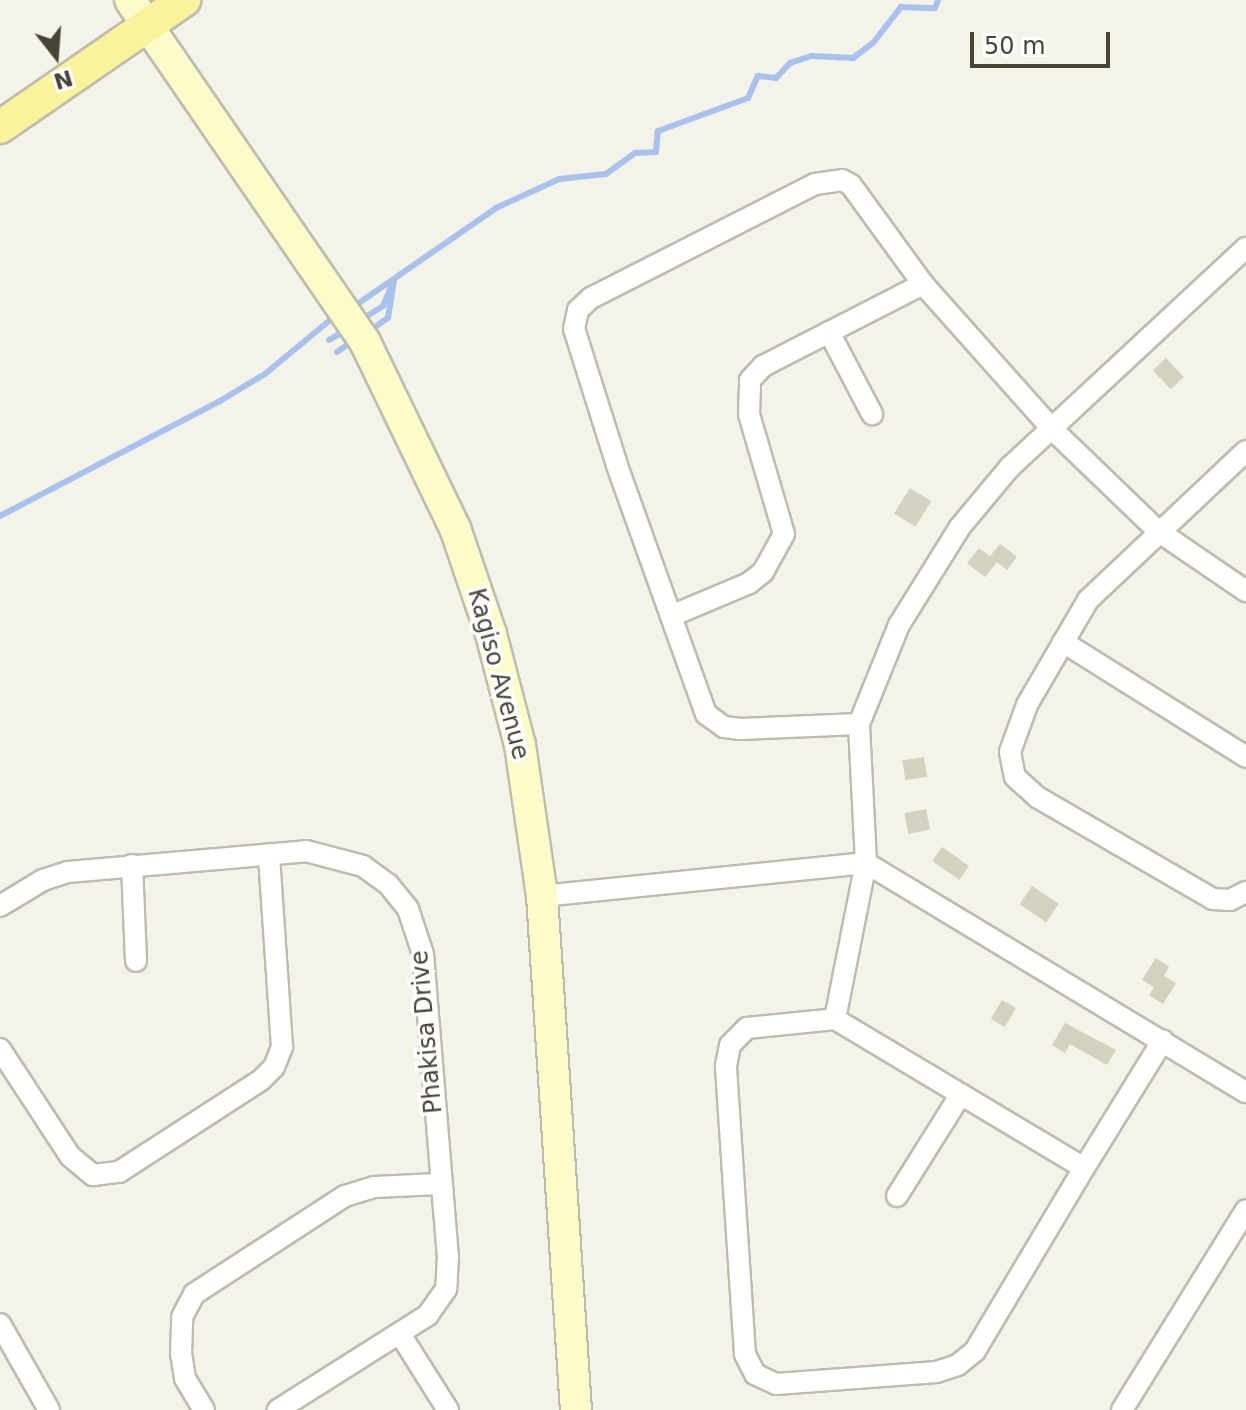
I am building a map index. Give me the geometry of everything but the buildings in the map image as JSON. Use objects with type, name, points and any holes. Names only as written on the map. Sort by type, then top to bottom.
[{"type":"main road","points":[[0,127],[184,0]]},
{"type":"street","name":"Kagiso Avenue","points":[[130,0],[365,342],[411,431],[455,528],[491,634],[520,745],[542,896],[576,1410]]},
{"type":"street","points":[[859,724],[740,729],[713,721],[700,702],[576,340],[578,310],[591,298],[829,181],[851,185],[923,284],[1052,429],[1158,531],[1246,591]]},
{"type":"street","points":[[835,1019],[866,863],[859,724],[881,661],[928,575],[983,497],[1246,248]]},
{"type":"street","points":[[671,616],[749,583],[776,552],[784,534],[781,513],[746,391],[763,366],[923,284]]},
{"type":"street","points":[[829,332],[872,414]]},
{"type":"street","points":[[1246,451],[1088,600],[1013,737],[1015,777],[1037,797],[1213,899],[1230,900],[1246,892]]},
{"type":"street","points":[[1063,642],[1246,757]]},
{"type":"street","name":"Phakisa Drive","points":[[0,906],[55,875],[132,865],[306,851],[363,866],[388,884],[408,909],[423,954],[438,1184],[448,1256],[446,1289],[428,1315],[281,1409]]},
{"type":"street","points":[[0,1049],[70,1156],[93,1175],[119,1172],[261,1080],[274,1067],[282,1047],[269,854]]},
{"type":"street","points":[[542,896],[866,863],[1246,1092]]},
{"type":"street","points":[[132,865],[136,961]]},
{"type":"street","points":[[1084,1168],[835,1019],[747,1028],[730,1045],[729,1135],[748,1365],[765,1380],[776,1384],[922,1373],[958,1365],[975,1351],[1163,1040]]},
{"type":"street","points":[[897,1196],[961,1094]]},
{"type":"street","points":[[204,1410],[185,1378],[181,1354],[182,1317],[194,1294],[345,1196],[375,1187],[438,1184]]},
{"type":"street","points":[[1122,1410],[1246,1210]]},
{"type":"street","points":[[1,1329],[49,1410]]},
{"type":"street","points":[[400,1334],[448,1410]]},
{"type":"waterway","points":[[359,303],[496,208],[559,179],[606,174],[635,153],[656,152],[658,131],[748,98],[758,76],[776,78],[790,63],[812,56],[853,58],[873,43],[901,7],[935,8],[938,0]]},
{"type":"waterway","points":[[375,327],[388,318],[394,280]]},
{"type":"waterway","points":[[367,316],[383,306],[391,287]]},
{"type":"waterway","points":[[0,516],[220,401],[265,374],[330,320]]},
{"type":"waterway","points":[[329,340],[339,334]]},
{"type":"waterway","points":[[337,352],[347,345]]}]
